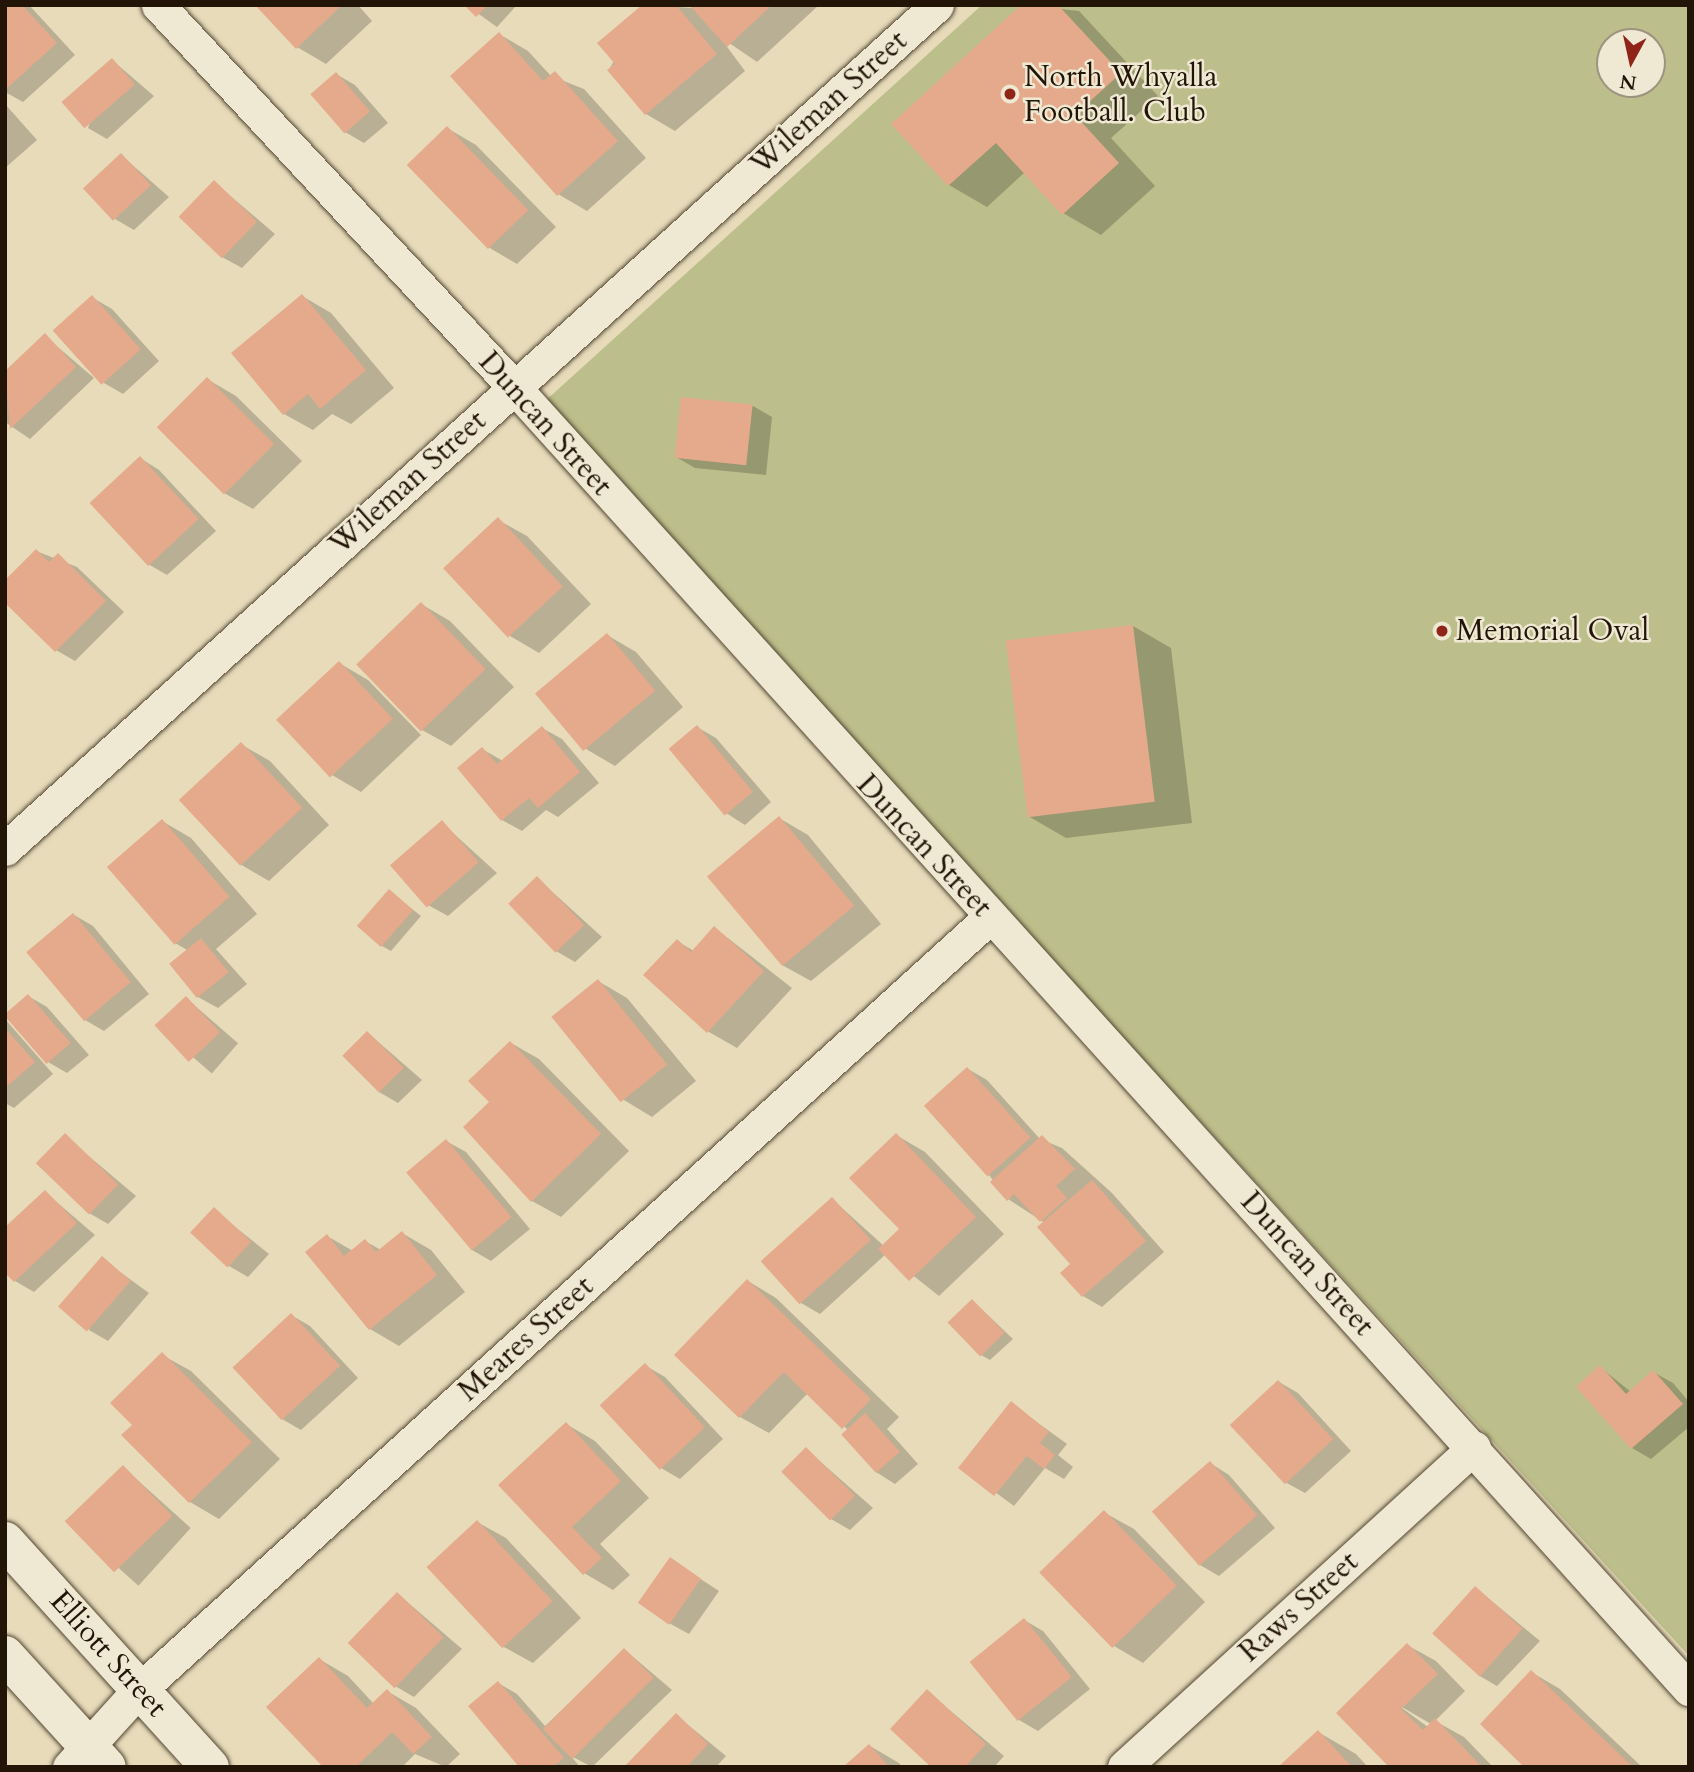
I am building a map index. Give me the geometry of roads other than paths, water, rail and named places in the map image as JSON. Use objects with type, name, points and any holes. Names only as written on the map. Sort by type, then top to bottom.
[{"type":"main road","name":"Elliott Street","points":[[5,1541],[210,1767]]},
{"type":"main road","points":[[5,1655],[89,1760]]},
{"type":"street","name":"Duncan Street","points":[[158,5],[514,387],[989,917],[1474,1447],[1689,1689]]},
{"type":"street","name":"Wileman Street","points":[[5,849],[937,5]]},
{"type":"street","name":"Meares Street","points":[[89,1760],[140,1690],[989,917]]},
{"type":"street","name":"Raws Street","points":[[1124,1767],[1474,1447]]},
{"type":"place","name":"North Whyalla Football. Club","points":[[1010,94]]},
{"type":"place","name":"Memorial Oval","points":[[1442,631]]}]
